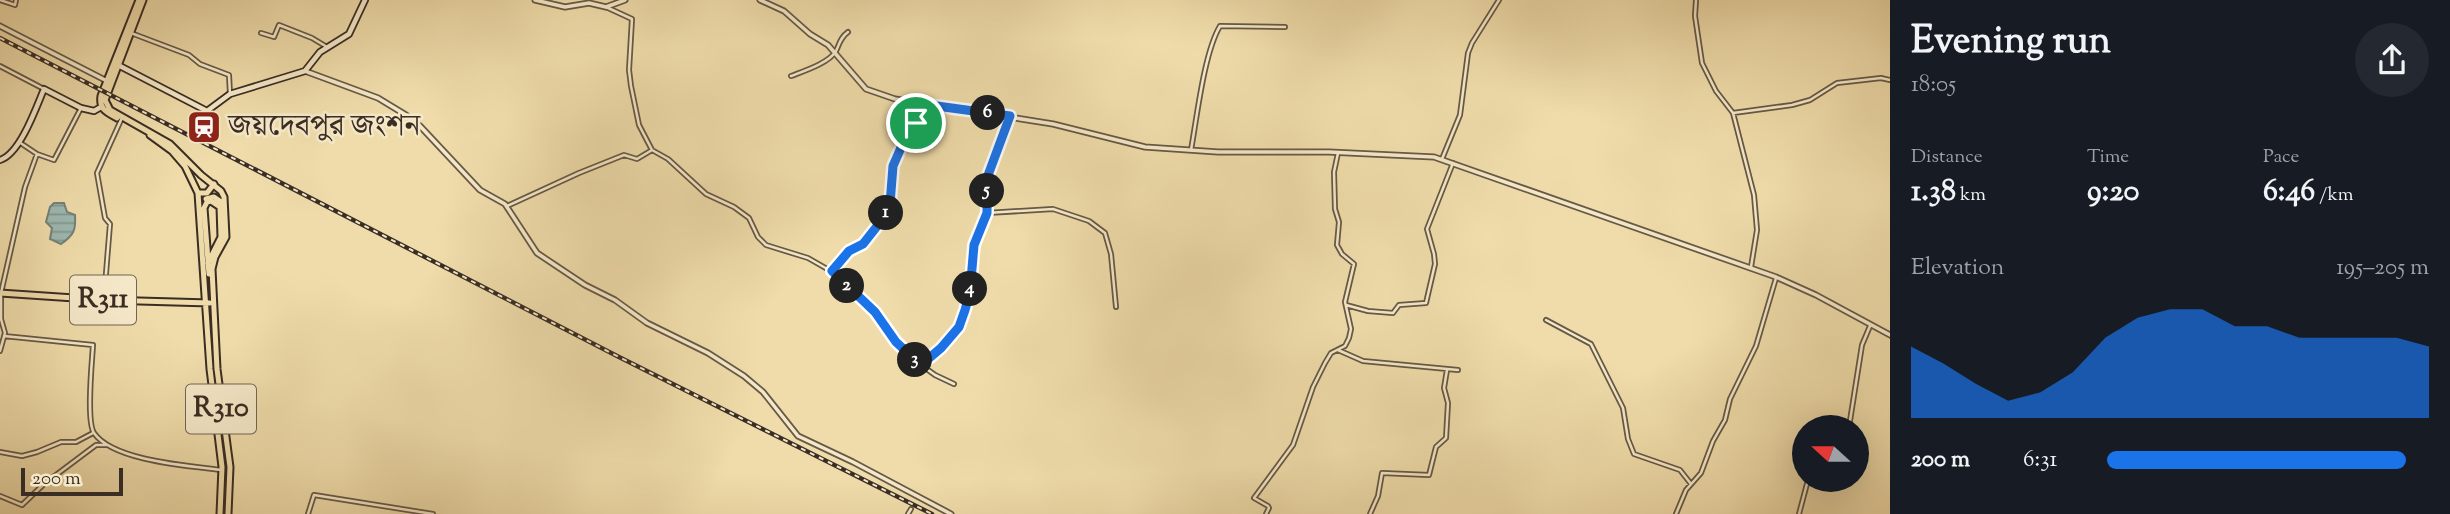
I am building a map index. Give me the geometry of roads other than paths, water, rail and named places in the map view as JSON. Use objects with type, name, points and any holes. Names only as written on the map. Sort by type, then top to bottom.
[{"type":"main road","name":"R310","points":[[141,0],[131,33],[101,96],[101,107],[160,141],[172,151],[185,166],[198,193],[219,391],[230,467],[224,514]]},
{"type":"main road","name":"R310","points":[[141,0],[105,100],[110,110],[170,144],[221,191],[226,237],[213,262],[210,369],[222,470],[224,514]]},
{"type":"main road","points":[[117,65],[208,111],[230,94],[306,71],[316,56],[349,34],[365,0]]},
{"type":"main road","points":[[0,160],[8,157],[19,142],[44,89],[81,108],[94,111],[101,107]]},
{"type":"main road","points":[[198,193],[207,192],[214,184]]},
{"type":"main road","points":[[200,207],[210,198],[218,198],[224,204]]},
{"type":"main road","points":[[208,263],[222,233],[220,207],[211,201],[207,202],[204,208],[210,303]]},
{"type":"main road","points":[[206,239],[219,241]]},
{"type":"main road","name":"R311","points":[[1,293],[210,303]]},
{"type":"street","points":[[0,0],[15,5],[16,0]]},
{"type":"street","points":[[535,0],[565,7],[589,3],[606,7],[632,19],[629,70],[631,86],[639,125],[652,150],[668,159],[706,194],[749,218],[758,237],[766,245],[808,258],[832,271],[875,312],[896,342],[921,365],[954,384]]},
{"type":"street","points":[[600,0],[600,6]]},
{"type":"street","points":[[606,7],[625,0]]},
{"type":"street","points":[[761,0],[773,2],[835,52],[866,89],[881,95],[915,103],[1053,124],[1146,147],[1423,155],[1442,159],[1776,277],[1890,335]]},
{"type":"street","points":[[1442,159],[1460,115],[1468,53],[1499,0]]},
{"type":"street","points":[[1696,0],[1695,16],[1702,63],[1716,91],[1733,113],[1754,195],[1757,230],[1751,269]]},
{"type":"street","points":[[261,33],[274,37],[279,25],[327,47]]},
{"type":"street","points":[[0,26],[107,80]]},
{"type":"street","points":[[1191,150],[1205,76],[1220,26],[1285,27]]},
{"type":"street","points":[[791,76],[819,65],[835,52],[838,42],[848,32]]},
{"type":"street","points":[[131,33],[189,55],[200,64],[229,75],[230,94]]},
{"type":"street","points":[[0,66],[44,89]]},
{"type":"street","points":[[306,71],[364,92],[399,110],[420,125],[480,190],[507,206],[537,253],[585,285],[615,300],[647,323],[708,353],[744,376],[763,392],[799,436],[951,514]]},
{"type":"street","points":[[1733,113],[1810,100],[1837,83],[1881,78],[1890,80]]},
{"type":"street","points":[[832,271],[849,251],[863,244],[890,204],[893,166],[903,143],[918,131],[915,103]]},
{"type":"street","points":[[19,142],[37,154],[54,160],[81,108]]},
{"type":"street","points":[[921,365],[941,348],[959,327],[970,292],[974,245],[987,213],[987,178],[1010,116]]},
{"type":"street","points":[[104,300],[110,224],[106,218],[97,173],[121,120]]},
{"type":"street","points":[[507,206],[624,155],[637,159],[652,150]]},
{"type":"street","points":[[1266,514],[1268,506],[1254,498],[1293,445],[1313,387],[1331,353],[1338,350],[1349,338],[1351,330],[1346,305],[1354,264],[1342,254],[1337,245],[1339,222],[1335,209],[1334,172],[1338,153]]},
{"type":"street","points":[[0,351],[4,336],[1,293],[25,187],[37,154]]},
{"type":"street","points":[[1346,305],[1368,311],[1393,313],[1399,305],[1426,303],[1435,264],[1427,229],[1453,163]]},
{"type":"street","points":[[987,213],[1053,209],[1089,221],[1105,233],[1111,254],[1116,307]]},
{"type":"street","points":[[1676,514],[1679,502],[1705,465],[1713,441],[1726,420],[1730,399],[1756,346],[1776,277]]},
{"type":"street","points":[[1546,320],[1591,344],[1623,408],[1628,439],[1634,454],[1680,471],[1691,484]]},
{"type":"street","points":[[1851,415],[1862,345],[1870,326]]},
{"type":"street","points":[[4,336],[93,345],[90,417],[93,433],[106,445]]},
{"type":"street","points":[[1338,350],[1363,361],[1458,370]]},
{"type":"street","points":[[1370,514],[1378,496],[1382,473],[1429,475],[1436,447],[1446,438],[1448,402],[1444,388],[1447,370]]},
{"type":"street","points":[[0,452],[22,456],[61,442],[76,442],[93,433]]},
{"type":"street","points":[[0,495],[22,505],[44,484],[96,445],[106,445],[165,464],[222,470]]},
{"type":"street","points":[[1799,514],[1805,492]]},
{"type":"street","points":[[308,514],[314,495],[433,514]]},
{"type":"street","points":[[908,514],[911,509]]},
{"type":"water","points":[[54,203],[64,203],[67,212],[75,215],[73,232],[61,244],[50,239],[52,228],[46,222],[50,207]]},
{"type":"railway","points":[[0,38],[619,357],[932,514]]},
{"type":"place","name":"জয়দেবপুর জংশন","points":[[204,127]]}]
